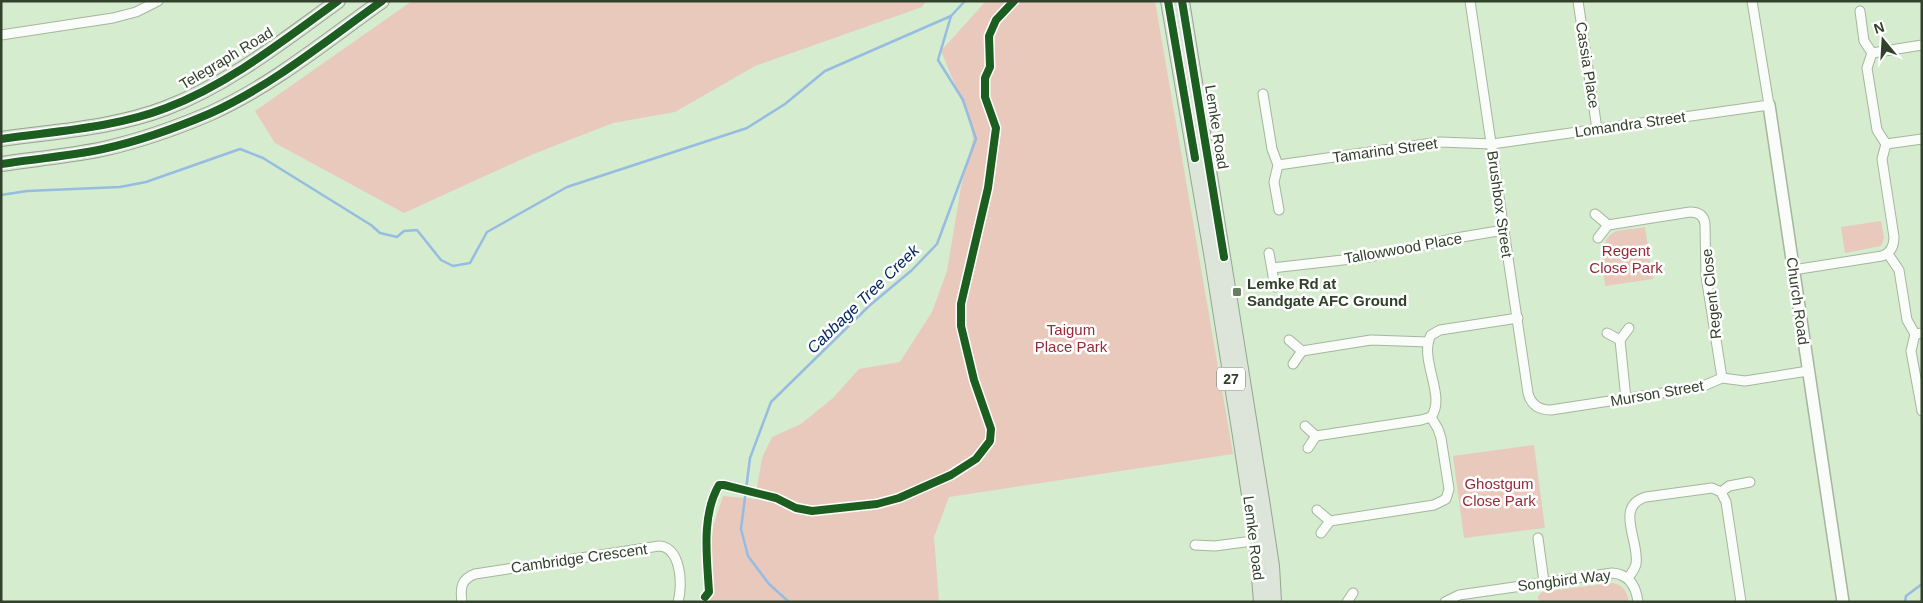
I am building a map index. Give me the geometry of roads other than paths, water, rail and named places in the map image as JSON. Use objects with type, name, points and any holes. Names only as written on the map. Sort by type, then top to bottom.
[{"type":"main road","name":"Telegraph Road","points":[[1,139],[110,123],[177,104],[242,68],[338,1]]},
{"type":"main road","points":[[1,164],[101,149],[122,144],[172,129],[212,112],[266,83],[382,1]]},
{"type":"main road","name":"Lemke Road","points":[[1168,1],[1274,602]]},
{"type":"main road","name":"Lemke Road","points":[[1182,1],[1262,540],[1261,602]]},
{"type":"street","points":[[1,35],[113,18],[136,12],[158,1]]},
{"type":"street","name":"Brushbox Street","points":[[1470,1],[1528,393],[1535,406]]},
{"type":"street","name":"Cassia Place","points":[[1578,1],[1597,129]]},
{"type":"street","name":"Church Road","points":[[1752,1],[1843,602]]},
{"type":"street","points":[[1794,270],[1879,257],[1888,254],[1894,241],[1882,159],[1886,144],[1878,132],[1868,68],[1872,53],[1864,41],[1860,11]]},
{"type":"street","points":[[1872,53],[1922,45]]},
{"type":"street","points":[[1263,94],[1272,149],[1278,165],[1274,182],[1279,210]]},
{"type":"street","name":"Lomandra Street","points":[[1492,144],[1769,104]]},
{"type":"street","points":[[1886,144],[1922,139]]},
{"type":"street","name":"Tamarind Street","points":[[1278,165],[1440,142],[1492,144]]},
{"type":"street","name":"Regent Close","points":[[1608,225],[1690,212],[1695,212],[1703,217],[1706,224],[1706,276],[1722,378]]},
{"type":"street","points":[[1596,214],[1608,225],[1598,238]]},
{"type":"street","name":"Tallowwood Place","points":[[1272,268],[1369,257],[1456,238],[1504,230]]},
{"type":"street","points":[[1269,253],[1274,287]]},
{"type":"street","points":[[1888,254],[1898,270],[1907,320],[1918,334],[1911,351],[1922,411]]},
{"type":"street","points":[[1308,448],[1316,436],[1431,417],[1435,410],[1436,402],[1428,342],[1433,333],[1440,330],[1518,318]]},
{"type":"street","points":[[1626,398],[1620,340],[1629,328]]},
{"type":"street","points":[[1606,333],[1620,340]]},
{"type":"street","points":[[1289,340],[1302,351],[1371,340],[1428,342]]},
{"type":"street","points":[[1294,364],[1302,351]]},
{"type":"street","name":"Murson Street","points":[[1535,406],[1551,410],[1705,386],[1722,378],[1745,381],[1808,371]]},
{"type":"street","points":[[1321,533],[1330,521],[1434,505],[1446,500],[1449,489],[1441,438],[1431,417]]},
{"type":"street","points":[[1305,426],[1316,436]]},
{"type":"street","points":[[1720,492],[1729,486],[1750,482]]},
{"type":"street","points":[[1628,578],[1634,570],[1636,561],[1629,515],[1632,507],[1638,500],[1646,497],[1715,488],[1726,502],[1741,602]]},
{"type":"street","points":[[1316,510],[1330,521]]},
{"type":"street","points":[[1538,538],[1544,582]]},
{"type":"street","points":[[1195,545],[1215,546],[1262,540]]},
{"type":"street","name":"Cambridge Crescent","points":[[462,602],[462,577],[481,572],[664,546],[670,549],[675,556],[680,584],[678,602]]},
{"type":"street","name":"Songbird Way","points":[[1445,602],[1459,595],[1612,573],[1628,578],[1635,588],[1638,602]]},
{"type":"street","points":[[1347,602],[1353,593]]},
{"type":"waterway","name":"Cabbage Tree Creek","points":[[789,602],[769,584],[748,556],[741,529],[750,458],[771,402],[869,306],[912,270],[937,244],[976,139],[963,100],[938,60],[951,16],[965,1]]},
{"type":"waterway","points":[[1,195],[27,191],[120,187],[146,182],[240,149],[263,158],[371,225],[380,233],[397,237],[404,231],[417,230],[441,260],[453,266],[470,263],[487,232],[567,187],[747,128],[785,104],[825,71],[951,16]]},
{"type":"waterway","points":[[1905,602],[1906,596],[1922,584]]},
{"type":"place","name":"Lemke Rd at Sandgate AFC Ground","points":[[1237,292]]},
{"type":"park label","name":"Regent Close Park","points":[[1626,258]]},
{"type":"park label","name":"Taigum Place Park","points":[[1071,338]]},
{"type":"park label","name":"Ghostgum Close Park","points":[[1499,492]]}]
